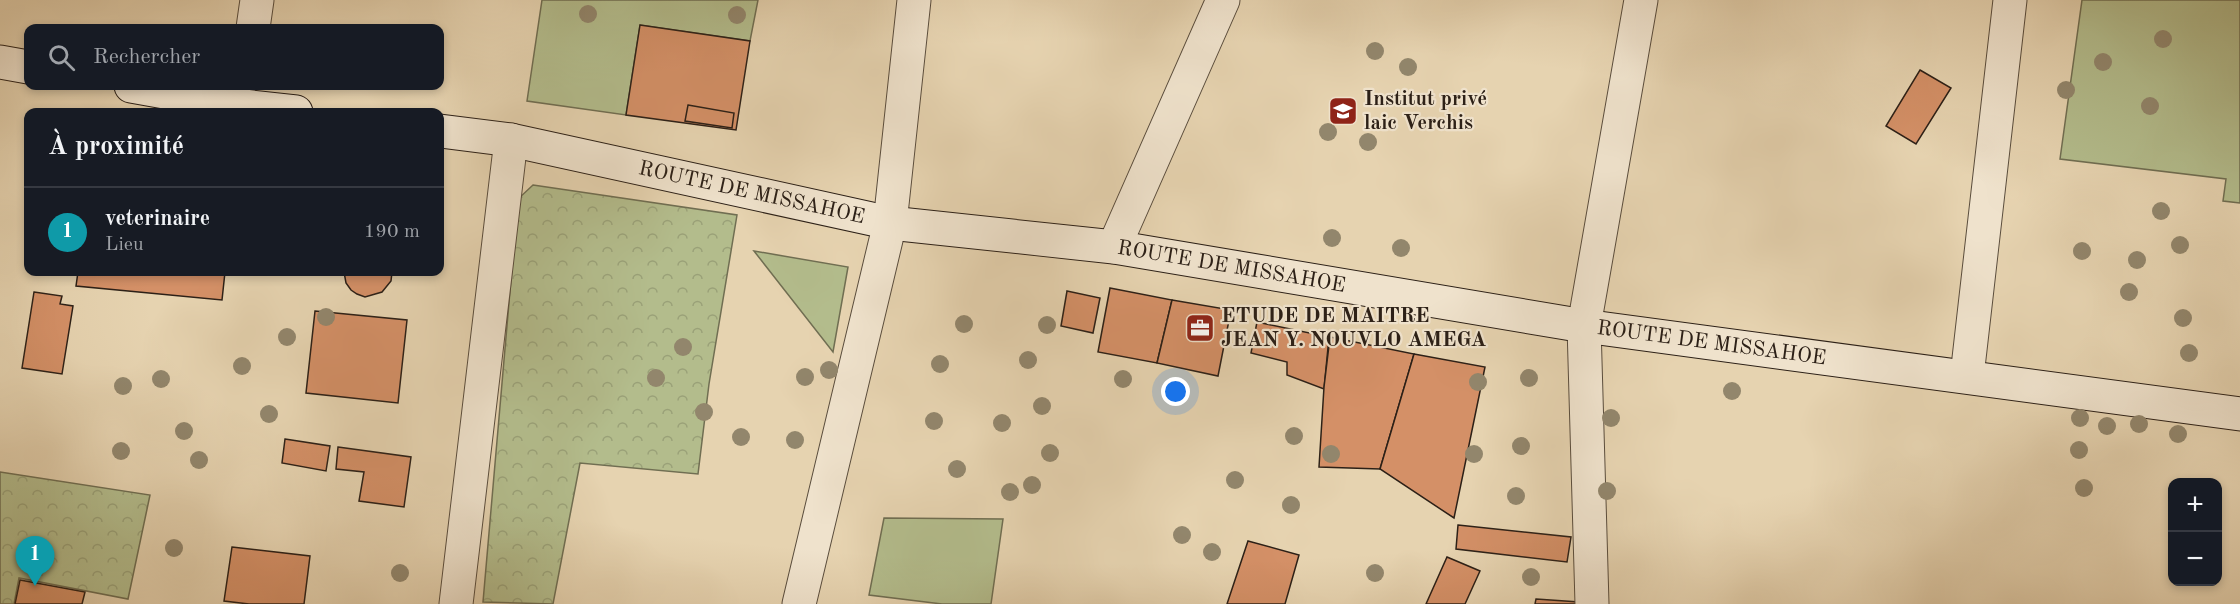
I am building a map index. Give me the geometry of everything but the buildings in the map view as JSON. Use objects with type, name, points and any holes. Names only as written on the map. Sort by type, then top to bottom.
[{"type":"street","points":[[254,24],[257,0]]},
{"type":"street","points":[[799,604],[890,223],[914,0]]},
{"type":"street","points":[[1114,247],[1223,0]]},
{"type":"street","points":[[1592,604],[1584,326],[1641,0]]},
{"type":"street","points":[[1966,376],[2010,0]]},
{"type":"street","points":[[0,62],[24,66]]},
{"type":"street","points":[[176,90],[244,96],[283,108]]},
{"type":"street","name":"ROUTE DE MISSAHOE","points":[[444,132],[511,140],[890,223],[1114,247],[1584,326],[2240,414]]},
{"type":"street","points":[[456,604],[511,140]]},
{"type":"green space","points":[[542,0],[758,0],[750,41],[640,25],[626,115],[527,101]]},
{"type":"green space","points":[[2082,0],[2240,0],[2240,203],[2223,201],[2226,179],[2060,159]]},
{"type":"green space","points":[[533,185],[737,215],[709,384],[698,474],[580,463],[553,604],[483,602],[518,199]]},
{"type":"green space","points":[[754,251],[848,267],[833,352]]},
{"type":"green space","points":[[0,472],[150,495],[128,599],[19,578],[14,604],[0,604]]},
{"type":"green space","points":[[884,518],[1003,519],[991,604],[942,604],[869,595]]},
{"type":"place","name":"Institut privé laic Verchis","points":[[1343,111]]},
{"type":"place","name":"ETUDE DE MAITRE JEAN Y. NOUVLO AMEGA","points":[[1200,328]]},
{"type":"place","name":"veterinaire","points":[[35,586]]}]
